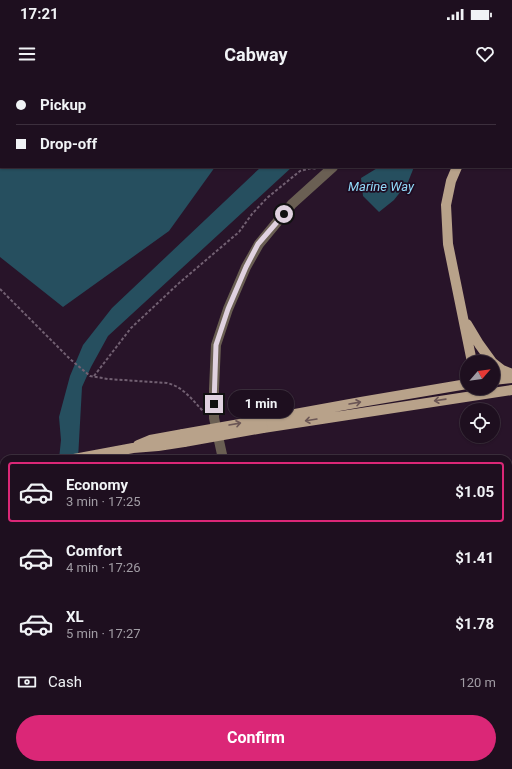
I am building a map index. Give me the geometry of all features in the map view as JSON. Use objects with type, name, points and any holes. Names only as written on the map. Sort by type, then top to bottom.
[{"type":"main road","points":[[456,168],[450,181],[446,205],[448,244],[471,355]]},
{"type":"main road","points":[[462,315],[478,344],[487,355]]},
{"type":"main road","points":[[500,368],[512,374]]},
{"type":"main road","points":[[500,379],[512,378]]},
{"type":"main road","points":[[96,455],[133,448],[158,446],[184,438],[262,424],[360,402],[460,385]]},
{"type":"main road","points":[[500,391],[512,390]]},
{"type":"main road","points":[[262,424],[394,407],[461,395]]},
{"type":"street","points":[[223,455],[214,418],[214,389],[216,345],[228,309],[246,267],[258,244],[292,204],[330,170]]},
{"type":"path","points":[[94,376],[131,328],[178,284],[239,232],[252,214],[286,181],[300,171],[312,168],[330,170]]},
{"type":"path","points":[[0,289],[70,359],[90,376],[176,385],[186,392],[204,412],[214,418]]},
{"type":"water","points":[[0,168],[214,168],[169,231],[63,307],[0,257]]},
{"type":"water","points":[[260,168],[291,168],[108,336],[82,387],[78,455],[59,455],[61,440],[59,417],[70,376],[83,345],[112,308]]},
{"type":"water","name":"Marine Way","points":[[377,168],[414,168],[408,182],[394,200],[379,212],[363,196],[361,178]]},
{"type":"route","points":[[214,404],[216,345],[228,309],[246,267],[258,244],[284,214]]}]
